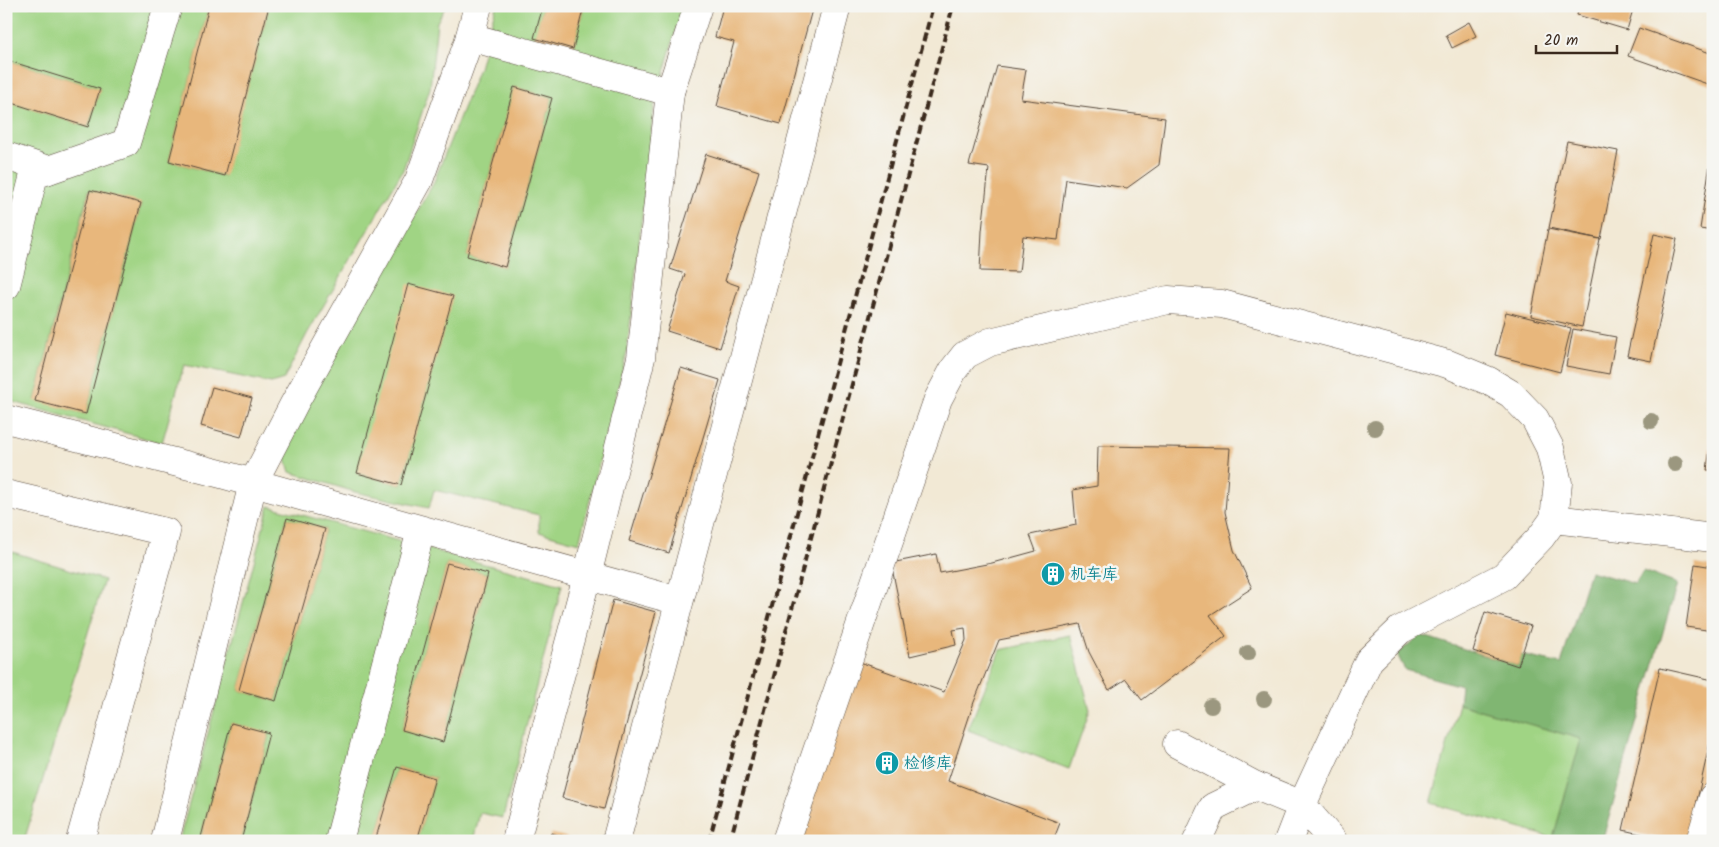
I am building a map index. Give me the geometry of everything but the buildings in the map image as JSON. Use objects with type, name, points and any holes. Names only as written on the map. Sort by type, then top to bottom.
[{"type":"street","points":[[6,286],[34,175],[126,143],[168,6]]},
{"type":"street","points":[[165,841],[254,483],[294,404],[419,180],[470,37],[478,6]]},
{"type":"street","points":[[516,841],[587,576],[641,358],[670,92],[698,6]]},
{"type":"street","points":[[616,841],[837,6]]},
{"type":"street","points":[[470,37],[670,92]]},
{"type":"street","points":[[6,156],[48,170]]},
{"type":"street","points":[[786,841],[938,399],[954,369],[966,356],[990,342],[1168,300],[1222,304],[1448,364],[1489,381],[1511,394],[1535,419],[1550,448],[1558,483],[1554,519],[1541,537],[1504,576],[1400,630],[1369,660],[1302,805],[1288,841]]},
{"type":"street","points":[[6,419],[254,483],[680,602]]},
{"type":"street","points":[[6,494],[166,532],[80,841]]},
{"type":"street","points":[[1554,519],[1713,538]]},
{"type":"street","points":[[339,841],[421,530]]},
{"type":"street","points":[[1177,744],[1256,786],[1302,805],[1333,841]]},
{"type":"street","points":[[1197,841],[1213,807],[1256,786]]},
{"type":"street","points":[[1700,841],[1713,798]]},
{"type":"green space","points":[[6,6],[209,6],[169,161],[224,176],[269,6],[446,6],[437,22],[430,88],[403,170],[307,334],[284,379],[271,383],[184,365],[162,443],[6,400],[6,101],[88,127],[100,89],[6,60]],"holes":[[[89,190],[141,204],[86,414],[35,400]]]},
{"type":"green space","points":[[496,6],[543,6],[535,38],[573,49],[584,6],[683,6],[654,107],[627,352],[579,543],[539,532],[539,515],[434,490],[429,508],[355,492],[290,472],[284,452],[307,402],[433,184],[479,68]],"holes":[[[514,87],[552,98],[505,267],[467,256]],[[452,297],[401,485],[357,473]]]},
{"type":"green space","points":[[269,506],[562,585],[503,818],[480,813],[473,841],[417,841],[435,778],[397,767],[375,841],[241,841],[269,734],[231,723],[200,841],[179,841]],"holes":[[[287,518],[325,529],[276,701],[239,690]],[[447,563],[488,574],[443,741],[402,730]]]},
{"type":"green space","points":[[6,550],[104,580],[24,841],[6,841]]},
{"type":"green space","points":[[1590,571],[1635,584],[1643,571],[1677,584],[1602,841],[1563,841],[1553,838],[1581,739],[1459,704],[1461,686],[1405,670],[1397,654],[1420,635],[1518,666],[1521,655],[1561,664]]},
{"type":"green space","points":[[1070,635],[1090,710],[1069,769],[968,730],[1000,650]]},
{"type":"green space","points":[[1459,704],[1582,739],[1553,838],[1431,803]]},
{"type":"railway","points":[[709,841],[933,6]]},
{"type":"railway","points":[[730,841],[953,6]]},
{"type":"place","name":"机车库","points":[[1053,574]]},
{"type":"place","name":"检修库","points":[[887,763]]}]
